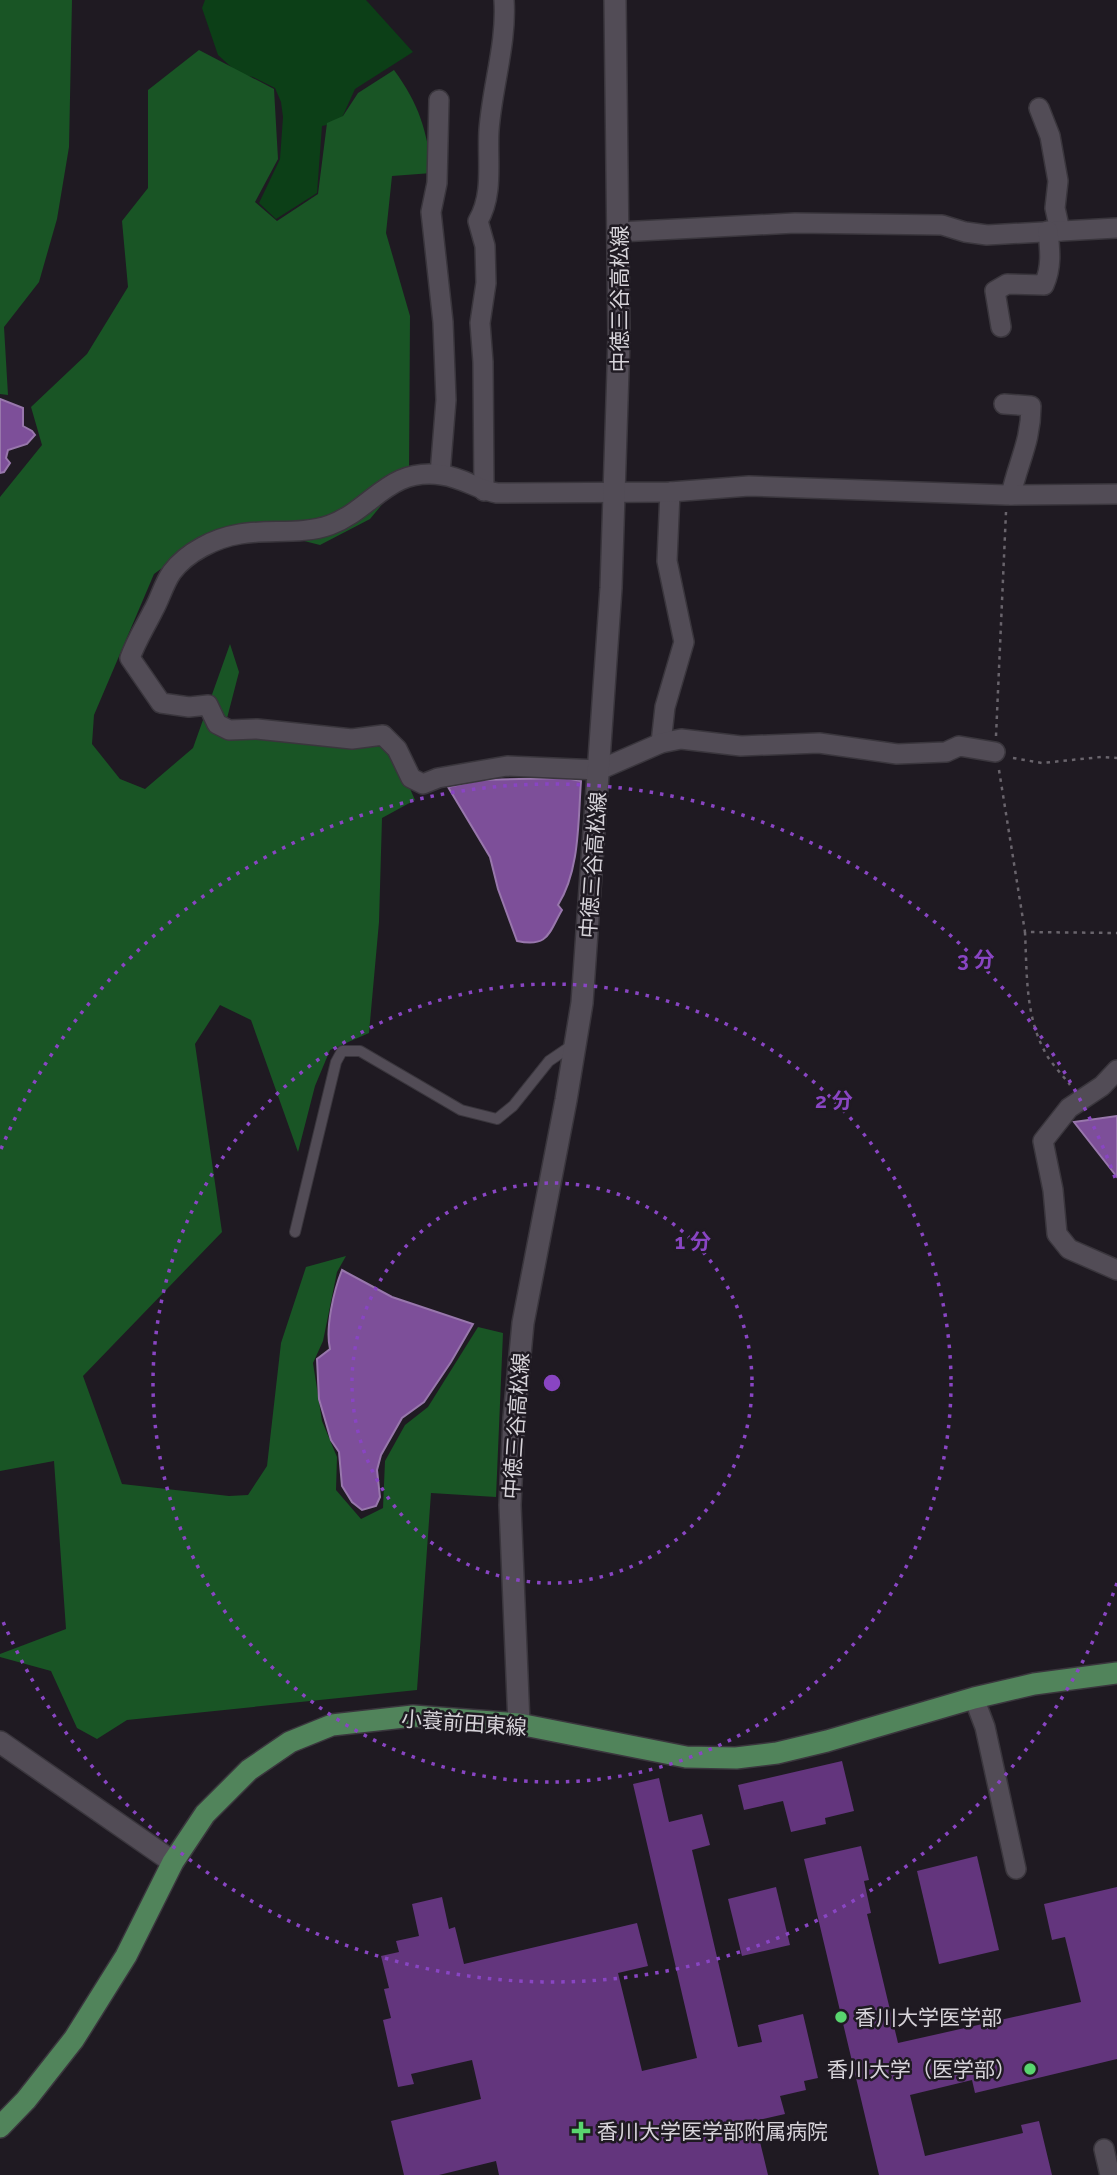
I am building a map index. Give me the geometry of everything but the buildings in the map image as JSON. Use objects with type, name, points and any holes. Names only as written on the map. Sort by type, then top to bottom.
[{"type":"main road","name":"中徳三谷高松線","points":[[519,1724],[510,1505],[514,1418],[523,1323],[582,1003],[615,492],[620,338],[615,0]]},
{"type":"main road","name":"小蓑前田東線","points":[[0,2127],[26,2100],[74,2039],[126,1956],[173,1861],[205,1814],[249,1770],[290,1742],[332,1725],[413,1716],[519,1724],[686,1757],[736,1758],[778,1753],[1034,1684],[1117,1673]]},
{"type":"main road","points":[[0,1742],[173,1861]]},
{"type":"street","points":[[484,491],[480,323],[486,283],[485,246],[478,221],[485,210],[489,175],[489,130],[504,0]]},
{"type":"street","points":[[439,100],[436,183],[431,212],[443,322],[446,400],[440,474]]},
{"type":"street","points":[[1001,327],[995,291],[1007,284],[1044,285],[1049,274],[1058,181],[1050,136],[1039,108]]},
{"type":"street","points":[[619,232],[795,223],[942,225],[987,236],[1117,228]]},
{"type":"street","points":[[1004,404],[1031,406],[1031,427],[1026,451],[1009,495]]},
{"type":"street","points":[[996,754],[960,746],[946,752],[897,754],[819,743],[741,746],[681,739],[661,743],[599,770],[507,766],[438,778],[424,785],[411,778],[397,749],[383,734],[352,739],[257,729],[229,730],[217,724],[208,705],[189,707],[161,703],[130,658],[172,572],[202,546],[239,534],[329,525],[359,509],[385,486],[414,475],[440,474],[466,480],[484,491],[497,493],[670,492],[750,486],[805,486],[1009,495],[1117,494]]},
{"type":"street","points":[[661,743],[665,707],[684,642],[667,561],[670,492]]},
{"type":"street","points":[[1117,1070],[1102,1086],[1069,1108],[1043,1141],[1054,1190],[1057,1234],[1069,1250],[1117,1270]]},
{"type":"street","points":[[974,1698],[985,1727],[1016,1869]]},
{"type":"street","points":[[1104,2149],[1110,2175]]},
{"type":"lane","points":[[295,1232],[336,1062],[342,1051],[360,1051],[461,1110],[497,1119],[513,1106],[549,1060],[575,1044]]},
{"type":"path","points":[[1009,495],[996,754],[1025,932],[1028,995],[1034,1027],[1044,1052],[1080,1101]]},
{"type":"path","points":[[996,754],[1042,763],[1117,758]]},
{"type":"path","points":[[1025,932],[1117,933]]},
{"type":"green space","points":[[0,0],[72,0],[69,147],[57,219],[39,282],[4,327],[8,395],[0,394]]},
{"type":"green space","points":[[205,0],[366,0],[413,52],[355,89],[340,122],[322,126],[317,193],[276,219],[259,203],[280,159],[283,117],[281,102],[275,88],[253,77],[239,74],[218,55],[202,8]]},
{"type":"green space","points":[[199,50],[274,89],[278,159],[255,202],[277,221],[318,194],[327,123],[343,116],[358,93],[394,70],[416,106],[424,130],[432,173],[392,176],[386,233],[410,316],[409,472],[370,519],[320,545],[272,533],[201,539],[154,574],[94,715],[92,744],[120,779],[145,789],[193,748],[230,644],[239,672],[225,726],[392,748],[415,800],[382,818],[379,922],[369,1033],[330,1050],[315,1086],[298,1152],[251,1020],[220,1005],[195,1044],[222,1232],[83,1376],[122,1484],[229,1496],[248,1495],[267,1466],[281,1343],[306,1267],[346,1256],[337,1272],[323,1341],[313,1363],[322,1421],[337,1457],[336,1490],[361,1519],[383,1508],[385,1461],[405,1425],[428,1407],[478,1327],[503,1333],[496,1497],[431,1493],[417,1690],[127,1720],[97,1739],[77,1728],[51,1671],[0,1657],[0,1654],[66,1629],[54,1461],[0,1471],[0,497],[42,445],[31,407],[87,354],[128,287],[122,221],[148,188],[148,90]]},
{"type":"shaded area","points":[[0,399],[23,408],[23,426],[35,435],[27,444],[8,450],[6,458],[10,463],[4,472],[0,473]]},
{"type":"shaded area","points":[[566,778],[581,781],[577,845],[570,876],[558,905],[562,910],[542,940],[528,943],[517,941],[498,889],[490,857],[448,787],[480,780]]},
{"type":"shaded area","points":[[1117,1116],[1117,1177],[1074,1122]]},
{"type":"shaded area","points":[[342,1270],[392,1297],[473,1324],[424,1402],[402,1418],[381,1455],[377,1470],[380,1497],[376,1506],[362,1510],[352,1502],[342,1486],[339,1452],[331,1440],[319,1399],[317,1359],[330,1349],[331,1309]]},
{"type":"place","name":"香川大学医学部","points":[[841,2017]]},
{"type":"place","name":"香川大学（医学部）","points":[[1030,2069]]},
{"type":"place","name":"香川大学医学部附属病院","points":[[581,2131]]}]
